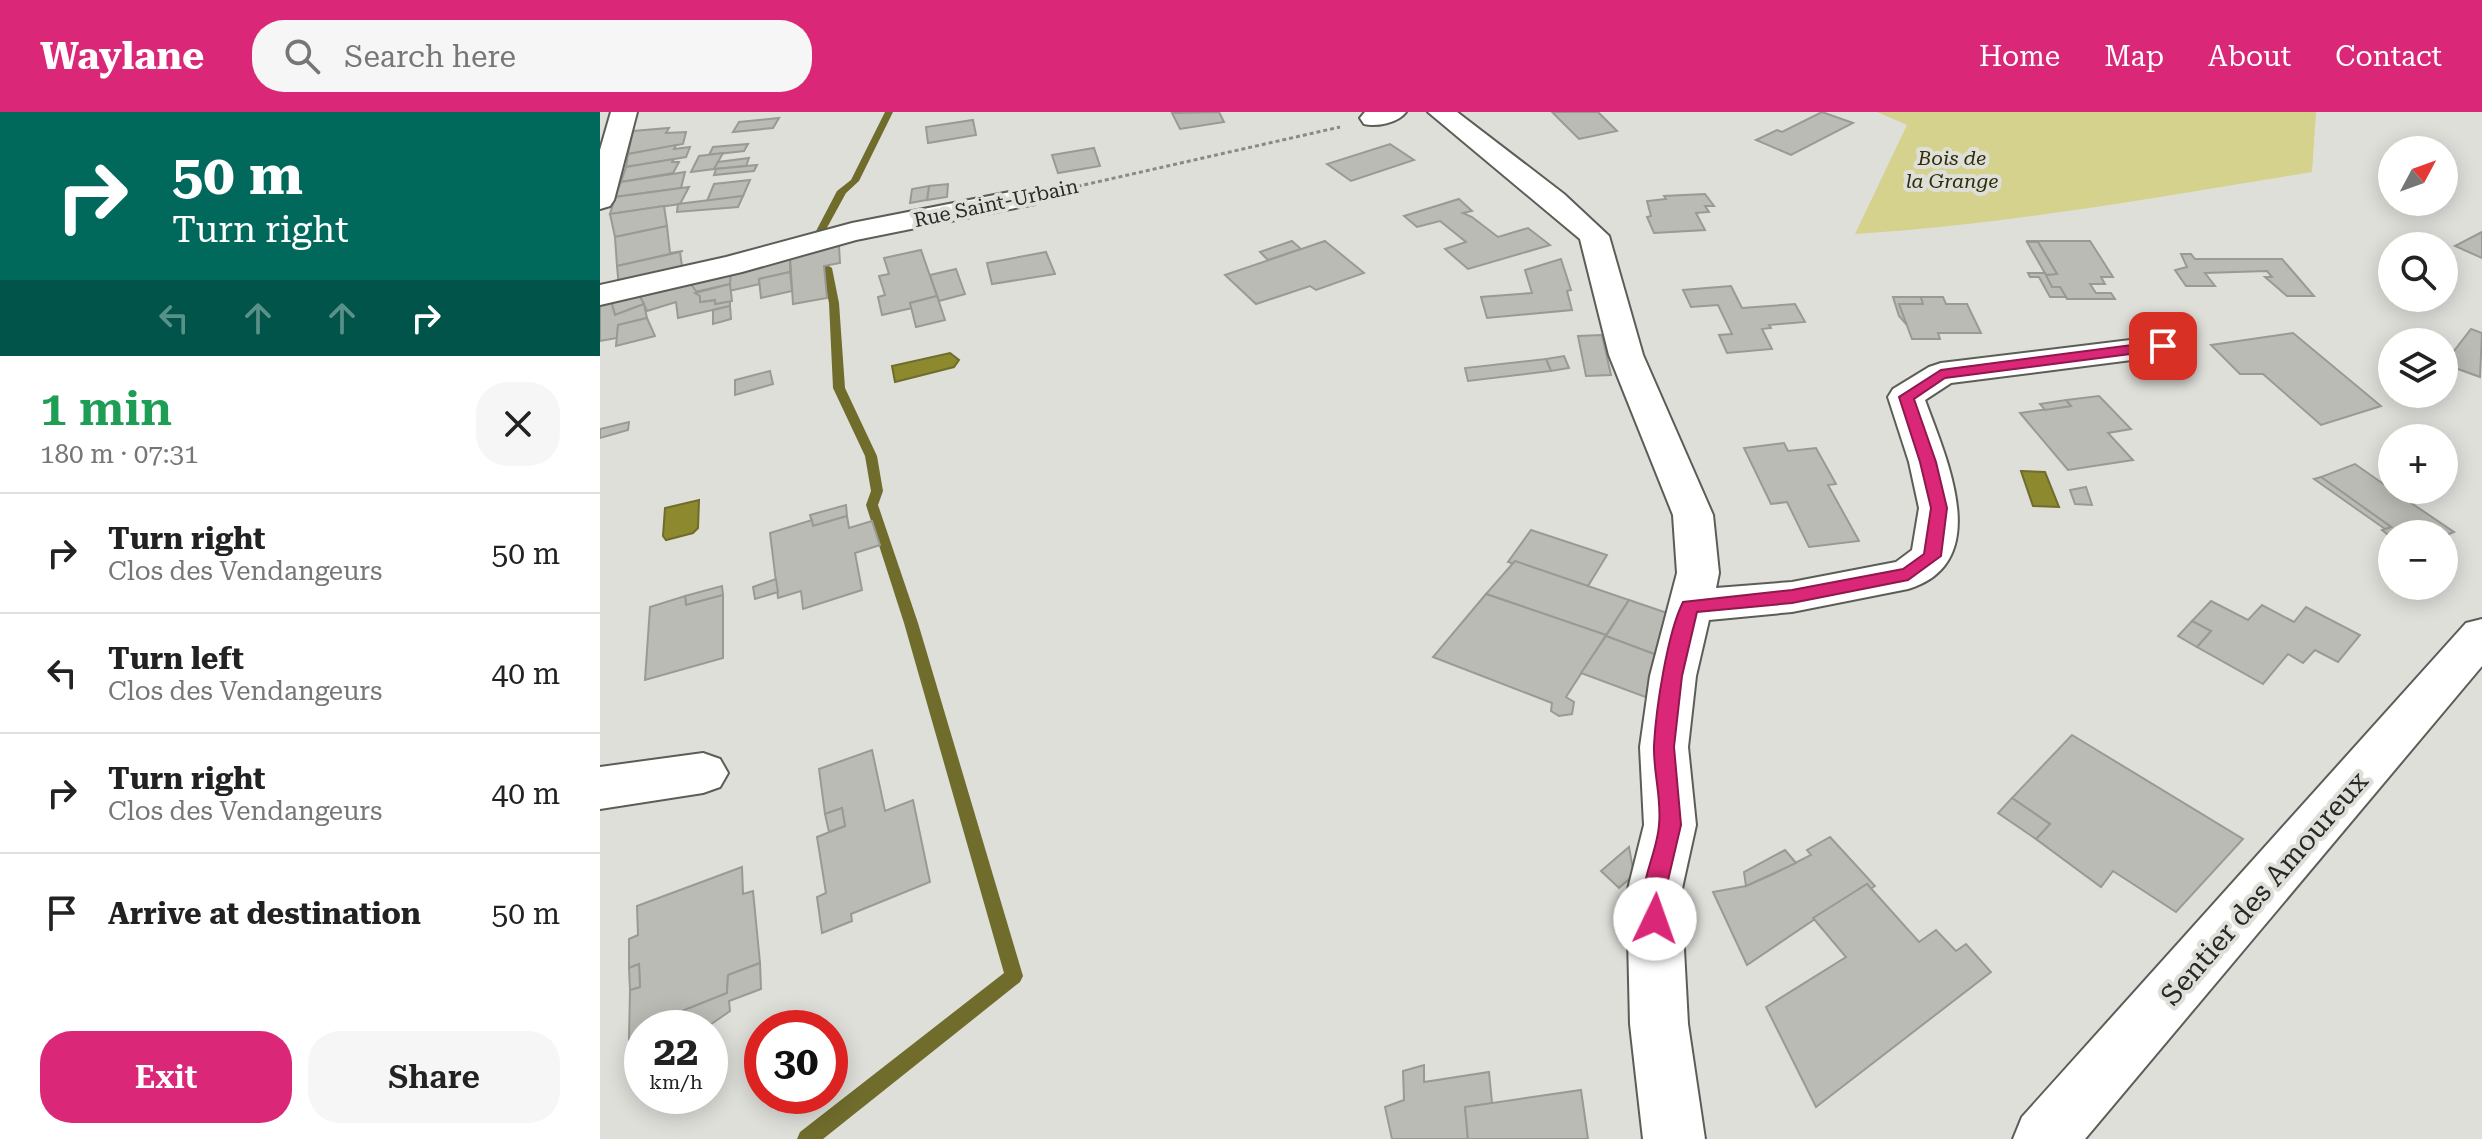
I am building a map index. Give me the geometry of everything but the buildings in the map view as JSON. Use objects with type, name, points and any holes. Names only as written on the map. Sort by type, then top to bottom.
[{"type":"street","points":[[600,200],[624,112]]},
{"type":"street","points":[[1441,112],[1554,200],[1594,236],[1626,355],[1693,515],[1698,573],[1673,676],[1664,747],[1670,825],[1654,893],[1659,1024],[1674,1139]]},
{"type":"street","name":"Rue Saint-Urbain","points":[[600,295],[731,265],[852,232],[1025,198]]},
{"type":"street","points":[[1690,606],[1792,597],[1908,574],[1932,556],[1939,508],[1928,462],[1906,397],[1941,374],[2163,346]]},
{"type":"street","name":"Sentier des Amoureux","points":[[2044,1139],[2482,635]]},
{"type":"street","points":[[600,788],[703,773]]},
{"type":"path","name":"Rue Saint-Urbain","points":[[1025,198],[1227,155],[1383,115]]},
{"type":"green space","name":"Bois de la Grange","points":[[1877,112],[2316,112],[2312,172],[2027,217],[1855,234],[1907,125]]},
{"type":"shaded area","points":[[950,353],[959,360],[954,367],[895,382],[892,366]]},
{"type":"shaded area","points":[[2021,471],[2045,472],[2059,507],[2033,506]]},
{"type":"shaded area","points":[[699,500],[698,528],[693,533],[666,540],[663,536],[665,508]]},
{"type":"waterway","points":[[820,233],[842,191],[855,181],[889,112]]},
{"type":"waterway","points":[[807,1139],[1014,976],[911,623],[872,505],[877,491],[871,456],[839,388],[834,303],[827,268]]},
{"type":"route","points":[[1655,919],[1654,893],[1670,825],[1664,747],[1673,676],[1690,606],[1792,597],[1908,574],[1932,556],[1939,508],[1928,462],[1906,397],[1941,374],[2163,346]]}]
